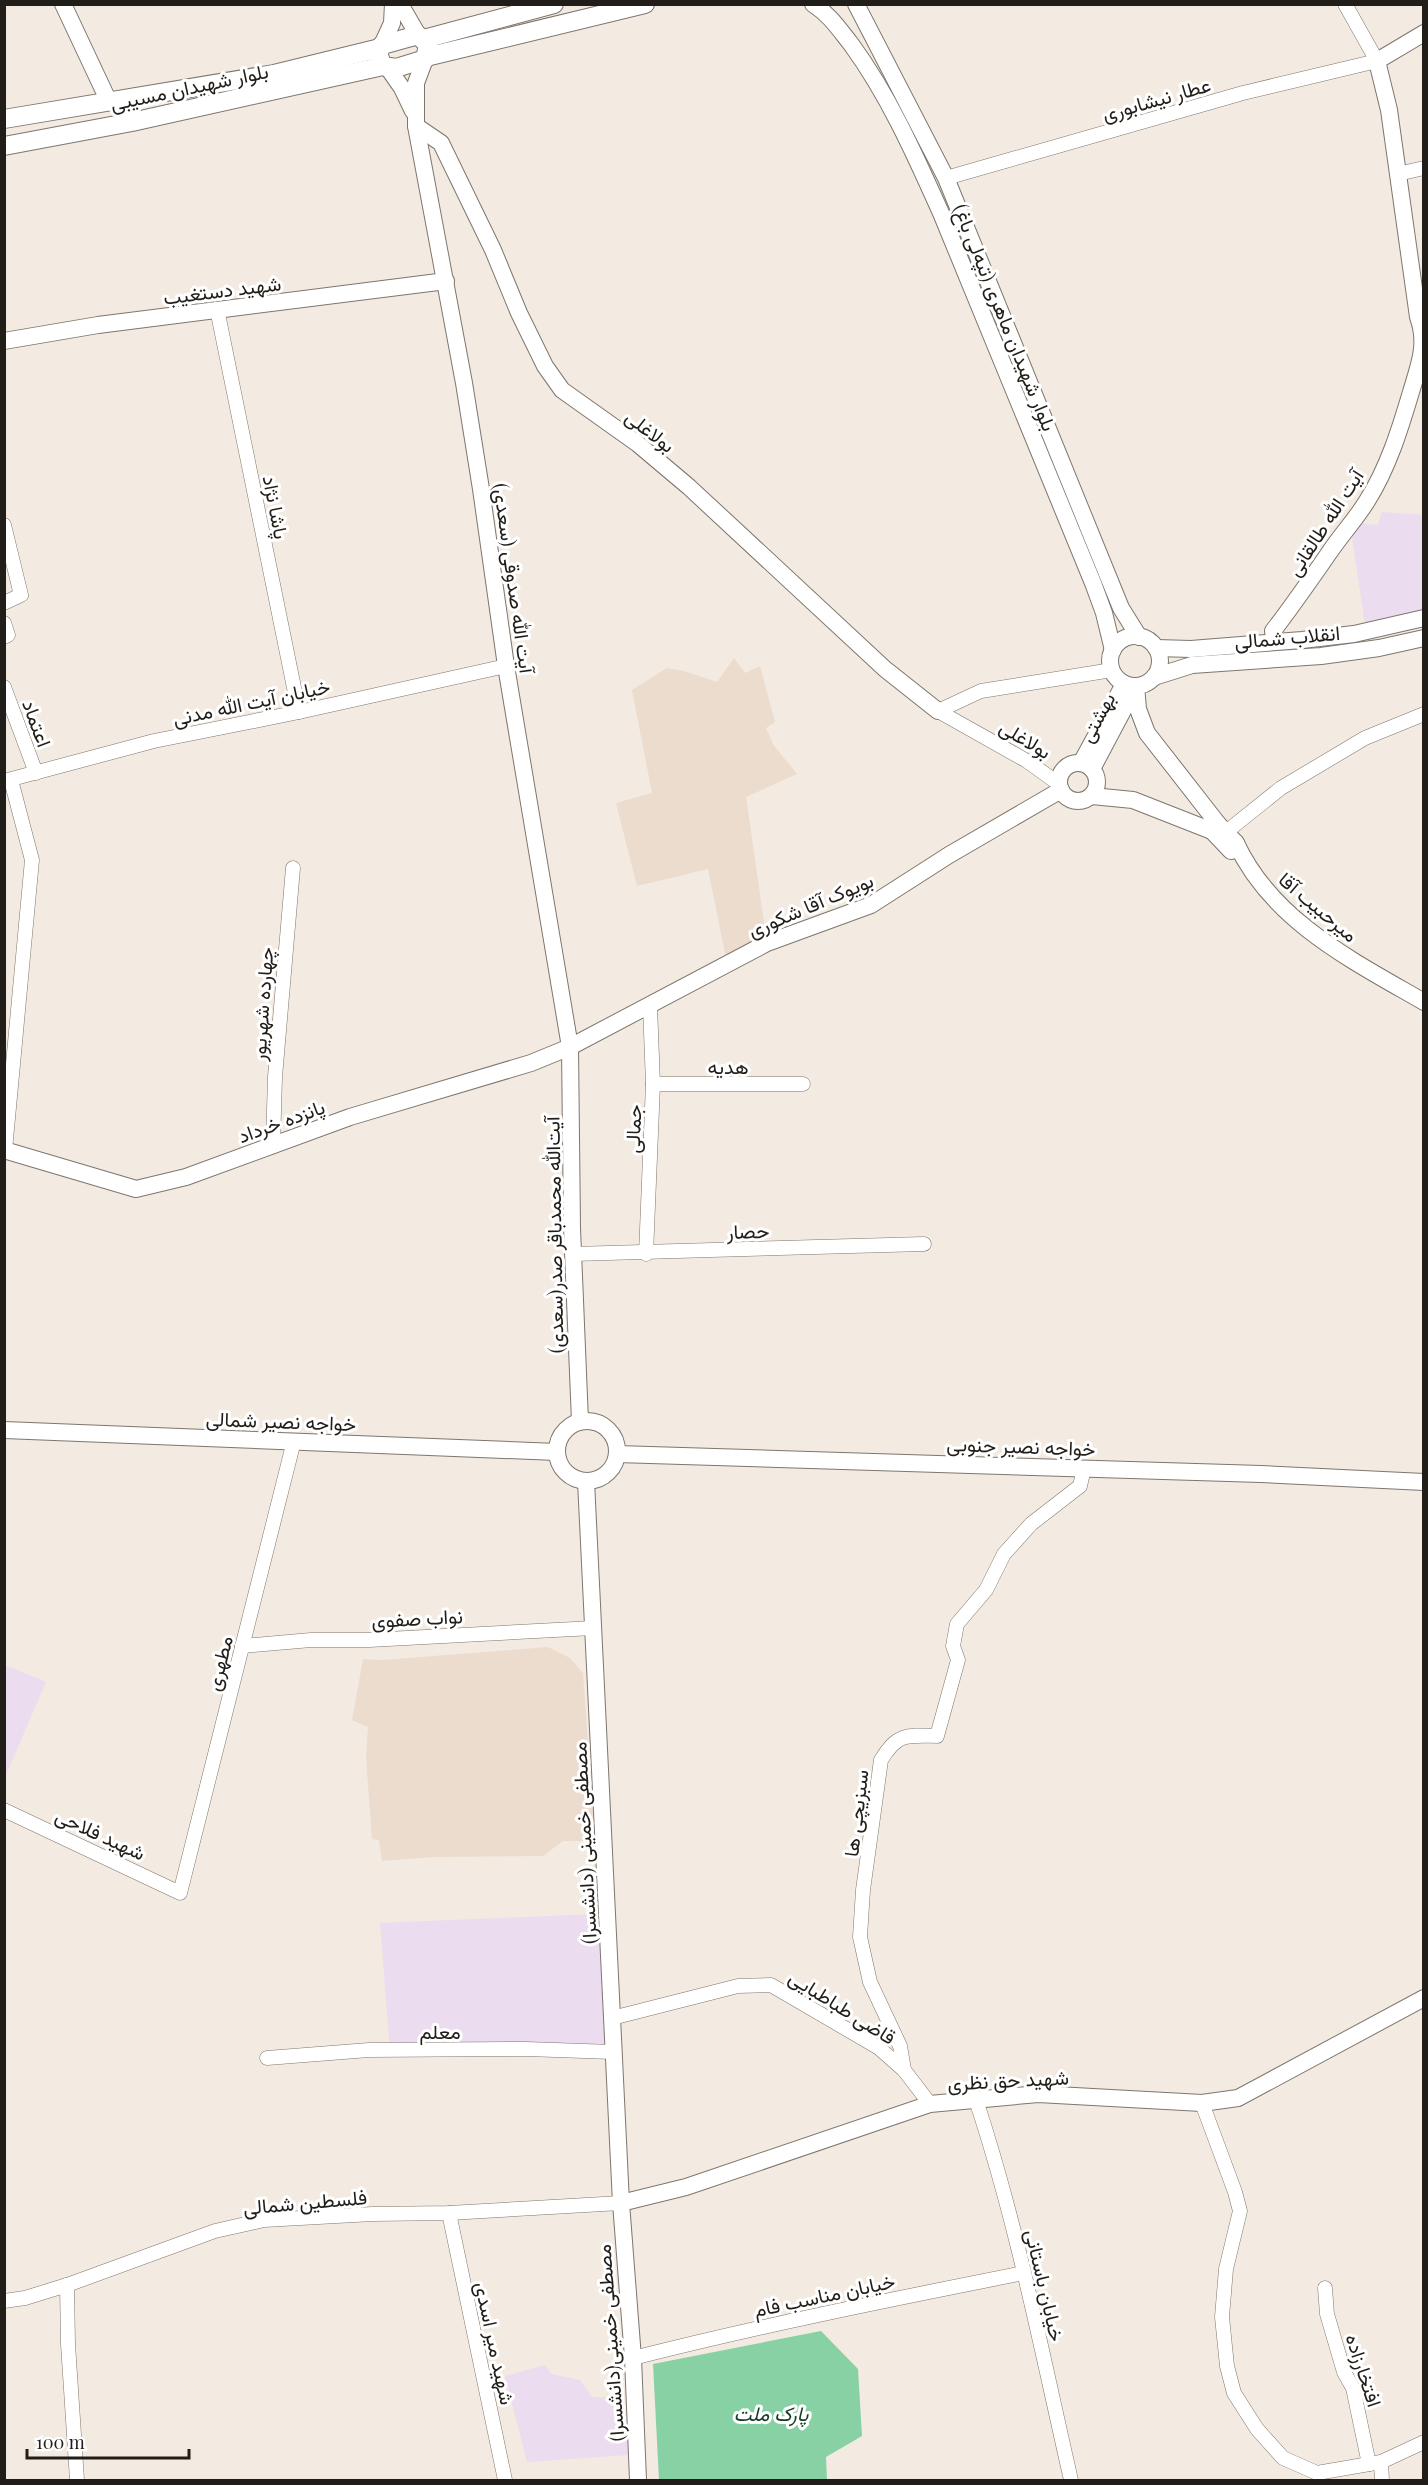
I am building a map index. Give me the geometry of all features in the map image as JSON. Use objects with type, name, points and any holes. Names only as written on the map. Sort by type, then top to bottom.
[{"type":"main road","points":[[383,57],[423,47],[554,4]]},
{"type":"main road","points":[[383,57],[423,47],[520,34],[645,4]]},
{"type":"main road","points":[[515,15],[509,23],[512,30],[520,34]]},
{"type":"main road","name":"بلوار شهیدان مسیبی","points":[[4,119],[383,57]]},
{"type":"main road","name":"بلوار شهیدان مسیبی","points":[[4,146],[122,124],[383,57]]},
{"type":"street","points":[[63,4],[109,102]]},
{"type":"street","points":[[393,4],[392,24],[383,57],[402,88],[416,121]]},
{"type":"street","points":[[400,4],[423,47],[416,83],[416,121]]},
{"type":"street","name":"بلوار شهیدان ماهری (تپه‌لی باغ)","points":[[813,4],[826,10],[874,76],[915,156],[1097,593],[1113,650]]},
{"type":"street","name":"آیت الله طالقانی","points":[[1275,641],[1273,631],[1311,582],[1328,554],[1367,501],[1388,460],[1400,429],[1421,358],[1424,332],[1418,317],[1389,110],[1377,61],[1346,4]]},
{"type":"street","name":"بلوار شهیدان ماهری (تپه‌لی باغ)","points":[[861,9],[946,178],[1121,608],[1139,637]]},
{"type":"street","points":[[1377,61],[1424,33]]},
{"type":"street","name":"عطار نیشابوری","points":[[946,178],[1243,93],[1377,61]]},
{"type":"street","points":[[874,76],[880,67],[891,69]]},
{"type":"street","name":"آیت الله صدوقی (سعدی)","points":[[416,121],[482,489],[506,666],[570,1047]]},
{"type":"street","name":"بولاغلی","points":[[416,121],[441,143],[493,250],[519,313],[545,366],[562,390],[638,444],[689,487],[885,669],[939,711],[1027,761],[1060,787]]},
{"type":"street","points":[[1398,174],[1424,168]]},
{"type":"street","name":"شهید دستغیب","points":[[4,341],[98,325],[314,299],[446,280]]},
{"type":"street","name":"پاشا نژاد","points":[[217,309],[299,712]]},
{"type":"street","points":[[4,525],[21,596],[4,603]]},
{"type":"street","name":"انقلاب شمالی","points":[[1156,648],[1191,649],[1354,634],[1424,618]]},
{"type":"street","points":[[4,623],[9,635],[4,637]]},
{"type":"street","points":[[1139,637],[1152,643],[1156,648],[1160,663],[1154,677],[1146,684],[1130,685],[1112,670],[1111,656],[1113,650],[1124,639],[1139,637]]},
{"type":"street","name":"انقلاب شمالی","points":[[1154,677],[1192,665],[1321,656],[1379,648],[1424,638]]},
{"type":"street","name":"خیابان آیت الله مدنی","points":[[8,781],[154,741],[299,712],[506,666]]},
{"type":"street","name":"بولاغلی","points":[[939,711],[981,691],[1112,670]]},
{"type":"street","name":"بهشتی","points":[[1087,766],[1130,685]]},
{"type":"street","name":"میرحبیب آقا","points":[[1130,685],[1147,733],[1269,894],[1332,949],[1424,1002]]},
{"type":"street","name":"اعتماد","points":[[4,687],[36,773]]},
{"type":"street","points":[[1092,796],[1097,779],[1087,766],[1075,763],[1061,772],[1060,787],[1069,799],[1081,801],[1092,796],[1133,800],[1225,836],[1281,788],[1365,738],[1424,714]]},
{"type":"street","points":[[5,1150],[32,860],[8,781]]},
{"type":"street","name":"بویوک آقا شکوری","points":[[570,1047],[767,943],[871,905],[1060,787]]},
{"type":"street","name":"چهارده شهریور","points":[[273,1144],[275,1077],[293,868]]},
{"type":"street","name":"جمالی","points":[[646,1254],[653,1084],[650,1006]]},
{"type":"street","name":"پانزده خرداد","points":[[5,1150],[136,1189],[186,1177],[350,1117],[520,1067],[570,1047]]},
{"type":"street","name":"آیت‌الله محمدباقر صدر(سعدی)","points":[[570,1047],[573,1254],[580,1421]]},
{"type":"street","name":"هدیه","points":[[653,1084],[803,1084]]},
{"type":"street","name":"حصار","points":[[573,1254],[646,1254],[924,1244]]},
{"type":"street","points":[[590,1420],[600,1423],[609,1429],[614,1437],[617,1454],[610,1471],[596,1480],[586,1481],[569,1476],[558,1461],[557,1444],[566,1429],[580,1421],[590,1420]]},
{"type":"street","name":"خواجه نصیر شمالی","points":[[4,1430],[557,1452]]},
{"type":"street","name":"مطهری","points":[[180,1893],[294,1441]]},
{"type":"street","name":"خواجه نصیر جنوبی","points":[[617,1454],[1261,1474],[1424,1482]]},
{"type":"street","name":"سبزیچی ها","points":[[904,2070],[900,2046],[870,1982],[860,1937],[863,1890],[881,1760],[891,1743],[902,1737],[937,1736],[958,1660],[954,1646],[957,1624],[986,1590],[1004,1554],[1031,1524],[1080,1486],[1084,1468]]},
{"type":"street","name":"مصطفی خمینی (دانشسرا)","points":[[586,1481],[621,2203]]},
{"type":"street","name":"نواب صفوی","points":[[242,1646],[311,1640],[369,1640],[593,1628]]},
{"type":"street","name":"شهید فلاحی","points":[[4,1810],[180,1893]]},
{"type":"street","name":"قاضی طباطبایی","points":[[612,2018],[738,1986],[771,1985],[879,2048],[904,2070],[930,2104]]},
{"type":"street","name":"شهید حق نظری","points":[[621,2203],[696,2184],[930,2104],[1038,2094],[1202,2103],[1238,2098],[1424,1998]]},
{"type":"street","name":"معلم","points":[[267,2058],[369,2050],[526,2049],[614,2052]]},
{"type":"street","name":"خیابان باستانی","points":[[976,2100],[989,2138],[1024,2273],[1071,2481]]},
{"type":"street","points":[[1202,2103],[1240,2211],[1226,2269],[1222,2317],[1227,2366],[1234,2393],[1257,2429],[1283,2458],[1318,2477],[1375,2463],[1424,2442]]},
{"type":"street","name":"فلسطین شمالی","points":[[4,2301],[25,2298],[67,2285],[215,2231],[264,2220],[373,2214],[449,2213],[621,2203]]},
{"type":"street","name":"(دانشسرا)مصطفی خمینی","points":[[621,2203],[633,2358],[638,2481]]},
{"type":"street","name":"شهید میر اسدی","points":[[449,2213],[505,2481]]},
{"type":"street","name":"خیابان مناسب فام","points":[[633,2358],[813,2315],[1024,2273]]},
{"type":"street","points":[[67,2285],[76,2481]]},
{"type":"street","name":"افتخارزاده","points":[[1325,2289],[1327,2314],[1344,2372],[1353,2388],[1382,2481]]},
{"type":"shaded area","points":[[1382,512],[1423,515],[1423,618],[1366,631],[1352,538],[1359,523],[1378,525]]},
{"type":"shaded area","points":[[734,658],[745,673],[760,666],[775,722],[766,728],[774,746],[797,774],[746,797],[767,943],[726,958],[708,869],[637,886],[616,803],[652,793],[632,690],[667,668],[717,682]]},
{"type":"shaded area","points":[[548,1647],[570,1658],[583,1673],[595,1841],[563,1841],[543,1856],[435,1857],[382,1861],[379,1840],[372,1839],[366,1757],[368,1727],[352,1720],[363,1659],[383,1660]]},
{"type":"shaded area","points":[[5,1665],[46,1682],[5,1777]]},
{"type":"shaded area","points":[[597,1914],[613,2052],[390,2050],[380,1923]]},
{"type":"shaded area","points":[[545,2365],[551,2374],[580,2380],[592,2397],[624,2397],[629,2455],[527,2462],[505,2376]]},
{"type":"green space","name":"پارک ملت","points":[[821,2331],[858,2369],[862,2436],[826,2457],[827,2480],[659,2480],[653,2364]]}]
